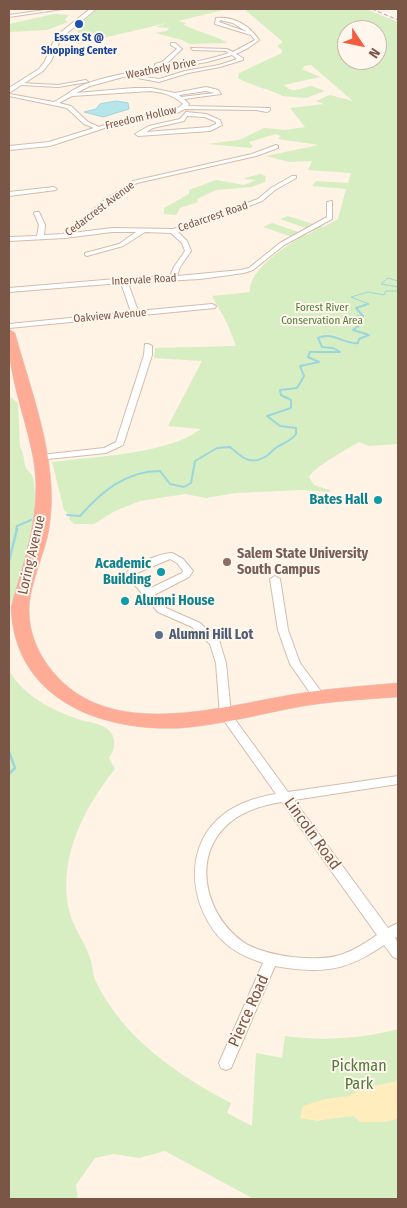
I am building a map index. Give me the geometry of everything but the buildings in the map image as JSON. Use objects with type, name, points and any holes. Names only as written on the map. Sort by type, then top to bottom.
[{"type":"highway","name":"Loring Avenue","points":[[9,334],[41,458],[44,495],[41,529],[14,606],[23,640],[32,660],[52,684],[75,701],[122,718],[153,722],[186,722],[319,697],[398,690]]},
{"type":"main road","points":[[9,94],[42,68],[58,37],[93,9]]},
{"type":"street","points":[[9,16],[60,9]]},
{"type":"street","points":[[227,19],[243,27],[250,34],[220,25],[216,20],[227,19]]},
{"type":"street","points":[[237,30],[243,27]]},
{"type":"street","name":"Weatherly Drive","points":[[56,103],[83,86],[243,49],[257,40],[250,34]]},
{"type":"street","points":[[21,84],[66,85],[164,63],[180,49],[173,44]]},
{"type":"street","points":[[126,75],[156,81],[220,66],[240,59],[229,52],[193,49]]},
{"type":"street","points":[[174,66],[186,73]]},
{"type":"street","name":"Freedom Hollow","points":[[73,94],[121,89],[177,94],[206,89],[216,91],[218,94],[182,98]]},
{"type":"street","points":[[9,94],[56,103],[74,110],[86,123],[98,128]]},
{"type":"street","name":"Freedom Hollow","points":[[177,94],[186,104],[184,107]]},
{"type":"street","name":"Freedom Hollow","points":[[9,148],[50,144],[98,128],[142,116],[177,111],[184,107],[253,108]]},
{"type":"street","points":[[177,111],[209,117],[218,121],[219,125],[210,129],[138,134],[147,129],[182,120],[186,114]]},
{"type":"street","points":[[147,129],[155,133]]},
{"type":"street","name":"Cedarcrest Avenue","points":[[9,239],[65,236],[112,197],[135,182],[254,155],[276,147]]},
{"type":"street","name":"Cedarcrest Road","points":[[65,236],[112,230],[173,231],[194,226],[260,200],[273,189],[294,177]]},
{"type":"street","points":[[9,194],[54,189]]},
{"type":"street","name":"Intervale Road","points":[[9,290],[172,279],[242,272],[310,228],[330,218],[330,202]]},
{"type":"street","points":[[37,212],[42,225],[40,238]]},
{"type":"street","points":[[86,254],[121,245],[144,230]]},
{"type":"street","points":[[172,279],[177,267],[188,251],[185,242],[173,231]]},
{"type":"street","points":[[124,282],[135,314]]},
{"type":"street","name":"Oakview Avenue","points":[[9,326],[212,306]]},
{"type":"street","points":[[41,458],[106,450],[117,446],[122,440],[129,411],[147,361],[148,346]]},
{"type":"street","points":[[147,594],[186,575],[188,571],[174,556],[169,556],[137,568],[132,572],[133,577],[147,594],[162,610],[196,625],[216,642],[221,664],[226,715]]},
{"type":"street","points":[[275,579],[283,630],[295,664],[319,697]]},
{"type":"street","name":"Lincoln Road","points":[[226,715],[398,953]]},
{"type":"street","points":[[398,780],[253,804],[236,813],[216,828],[204,848],[200,867],[200,886],[215,920],[229,938],[243,948],[272,960],[307,964],[338,962],[372,947],[398,929]]},
{"type":"street","name":"Pierce Road","points":[[226,1062],[272,960]]},
{"type":"green space","points":[[98,9],[228,9],[178,21],[228,43],[190,44],[155,33],[167,31],[169,28],[156,27],[167,23],[77,44],[78,25]]},
{"type":"green space","name":"Forest River Conservation Area","points":[[244,9],[366,9],[398,22],[398,444],[369,446],[359,442],[324,463],[309,477],[314,485],[330,490],[330,492],[301,490],[235,493],[206,498],[185,494],[140,501],[115,511],[94,524],[74,524],[64,510],[52,462],[109,456],[150,449],[186,438],[201,429],[168,426],[202,361],[154,358],[155,348],[236,346],[227,323],[212,296],[250,292],[251,284],[260,268],[298,239],[263,227],[272,223],[307,235],[314,231],[280,219],[288,216],[323,227],[338,219],[346,189],[312,186],[316,181],[348,183],[351,173],[308,170],[312,161],[289,162],[266,156],[319,145],[278,139],[281,136],[276,134],[249,142],[253,146],[251,148],[207,144],[239,140],[264,128],[285,130],[305,127],[290,108],[324,104],[316,101],[330,95],[353,101],[311,65],[305,66],[302,69],[320,77],[284,85],[291,90],[312,86],[325,91],[306,98],[282,96],[238,78],[239,73],[282,53],[282,50],[277,46],[283,42]]},
{"type":"green space","points":[[54,14],[69,15],[65,20],[68,22],[47,30],[9,32],[9,24]]},
{"type":"green space","points":[[260,174],[266,176],[265,182],[251,187],[216,190],[197,199],[198,202],[180,208],[176,215],[164,214],[164,208],[189,194],[189,190],[216,180],[244,185],[256,180],[245,178]]},
{"type":"green space","points":[[9,396],[18,403],[20,447],[23,452],[26,468],[33,478],[35,507],[27,563],[16,594],[9,605]]},
{"type":"green space","name":"Pickman Park","points":[[9,670],[22,687],[39,701],[69,716],[103,726],[110,731],[114,738],[113,751],[109,758],[115,769],[92,802],[82,821],[74,840],[66,879],[67,900],[72,920],[88,953],[95,980],[106,1000],[135,1036],[153,1052],[191,1080],[231,1103],[227,1113],[252,1126],[256,1053],[282,1058],[285,1036],[342,1038],[398,1029],[398,1107],[329,1115],[313,1122],[335,1117],[354,1116],[361,1122],[386,1122],[398,1118],[398,1199],[254,1199],[165,1151],[139,1158],[114,1154],[95,1158],[76,1185],[78,1199],[9,1199]]},
{"type":"sand","points":[[398,1081],[398,1118],[386,1122],[360,1122],[354,1116],[320,1120],[300,1118],[303,1106],[325,1099],[349,1096],[363,1088]]},
{"type":"water","points":[[117,101],[128,103],[129,109],[103,117],[84,112],[96,109],[100,104]]},
{"type":"waterway","points":[[398,281],[388,278],[381,284],[398,287]]},
{"type":"waterway","points":[[366,305],[369,304],[351,297],[368,292],[384,295],[386,291],[398,291]]},
{"type":"waterway","points":[[67,515],[80,516],[97,498],[115,484],[136,475],[160,471],[170,484],[184,487],[191,483],[195,461],[217,448],[230,447],[246,459],[254,461],[265,457],[275,448],[290,440],[296,434],[296,428],[280,426],[267,416],[291,408],[291,400],[281,395],[280,390],[297,388],[304,376],[300,366],[319,362],[308,357],[310,352],[340,352],[333,348],[322,347],[318,338],[329,336],[358,343],[359,339],[369,335],[353,330],[361,324],[347,318],[363,316],[356,308],[368,304]]},
{"type":"waterway","points":[[16,530],[17,526],[31,520]]},
{"type":"waterway","points":[[9,561],[17,529]]},
{"type":"waterway","points":[[9,752],[15,768],[9,774]]},
{"type":"railway","points":[[372,9],[398,20]]},
{"type":"place","name":"Essex St @ Shopping Center","points":[[79,24]]},
{"type":"place","name":"Bates Hall","points":[[378,500]]},
{"type":"place","name":"Salem State University South Campus","points":[[227,562]]},
{"type":"place","name":"Academic Building","points":[[161,572]]},
{"type":"place","name":"Alumni House","points":[[125,601]]},
{"type":"place","name":"Alumni Hill Lot","points":[[159,635]]}]
